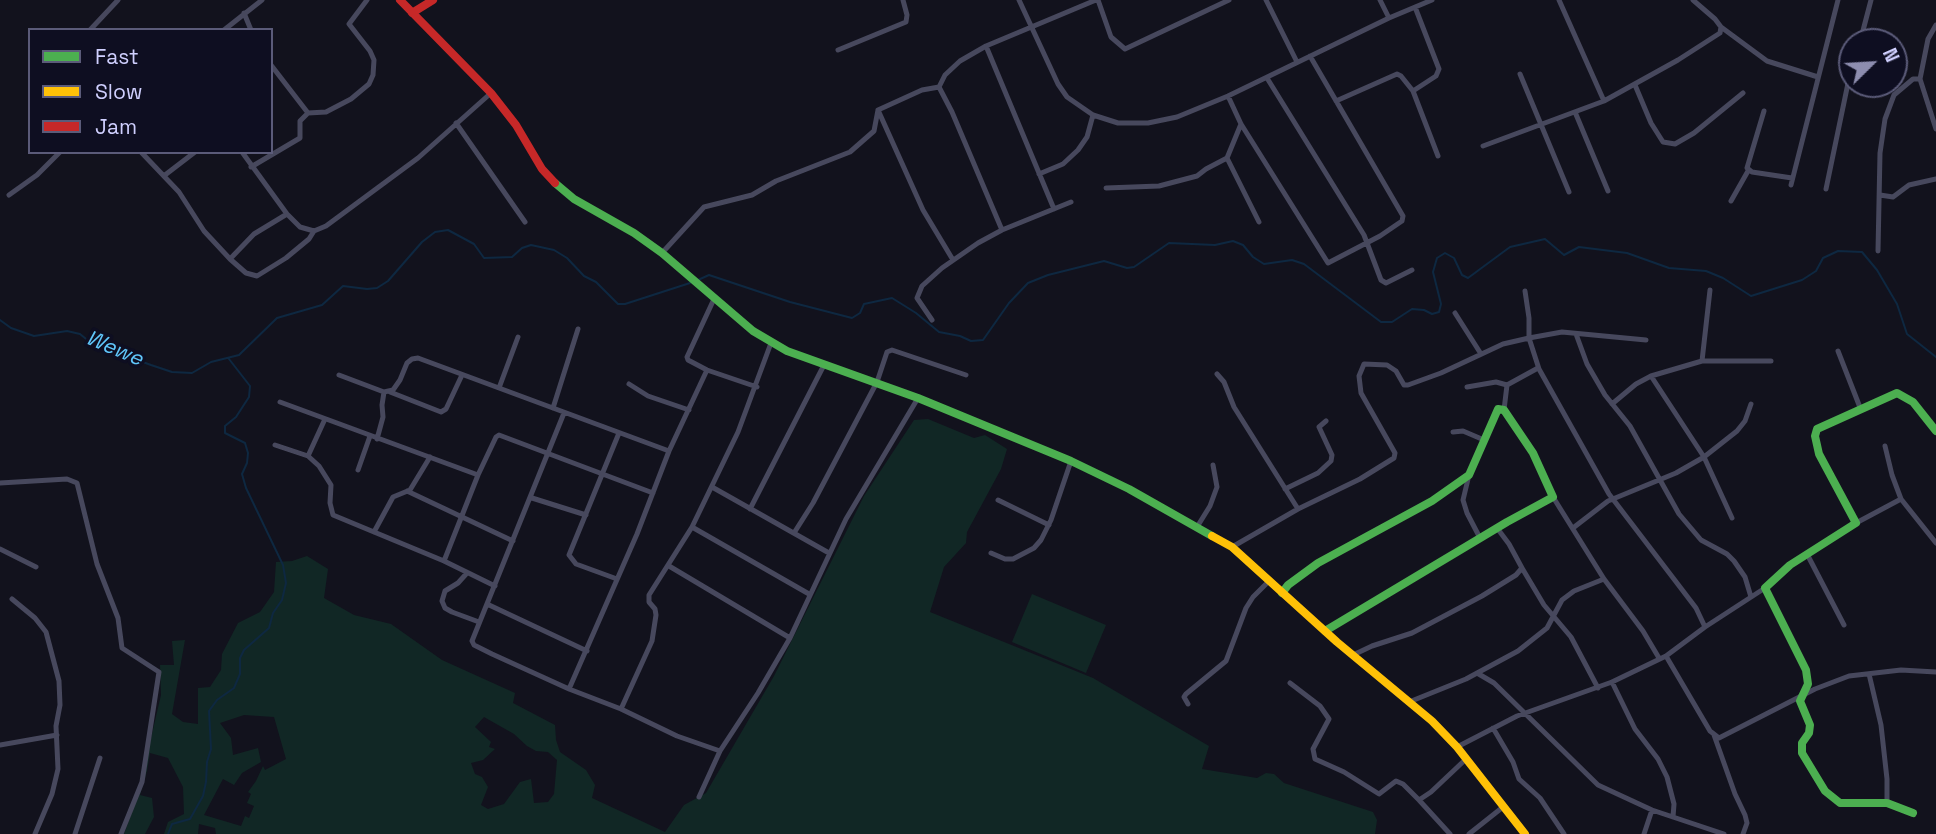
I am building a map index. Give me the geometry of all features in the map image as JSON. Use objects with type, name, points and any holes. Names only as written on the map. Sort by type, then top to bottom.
[{"type":"street","points":[[92,28],[118,0]]},
{"type":"street","points":[[225,28],[262,0]]},
{"type":"street","points":[[251,167],[300,138],[300,121],[308,114],[326,112],[351,99],[369,85],[374,60],[349,24],[368,0]]},
{"type":"street","points":[[400,0],[491,93],[516,125],[542,169],[574,199],[624,227],[662,253],[714,299],[771,343],[918,398],[1071,461],[1129,489],[1232,547],[1325,631],[1432,721],[1457,747],[1525,834]]},
{"type":"street","points":[[412,13],[433,0]]},
{"type":"street","points":[[838,50],[906,22],[907,15],[902,0]]},
{"type":"street","points":[[1019,0],[1058,84],[1067,97],[1093,115],[1118,123],[1148,123],[1177,117],[1228,96],[1310,55],[1432,0]]},
{"type":"street","points":[[939,88],[945,75],[960,61],[986,46],[1097,0],[1111,37],[1125,49],[1229,0]]},
{"type":"street","points":[[1266,0],[1297,62]]},
{"type":"street","points":[[1380,0],[1389,18]]},
{"type":"street","points":[[1559,0],[1604,101]]},
{"type":"street","points":[[1692,0],[1721,27],[1767,61],[1818,77]]},
{"type":"street","points":[[1748,171],[1791,182],[1838,0]]},
{"type":"street","points":[[1864,28],[1871,0]]},
{"type":"street","points":[[1413,91],[1436,76],[1439,69],[1415,7]]},
{"type":"street","points":[[244,13],[250,28]]},
{"type":"street","points":[[1936,25],[1928,39],[1920,79],[1936,129]]},
{"type":"street","points":[[1483,146],[1604,101],[1717,36],[1721,27]]},
{"type":"street","points":[[986,46],[1054,209]]},
{"type":"street","points":[[1228,96],[1241,124],[1326,262],[1366,244],[1402,221],[1403,216],[1310,55]]},
{"type":"street","points":[[273,68],[308,114]]},
{"type":"street","points":[[1336,101],[1396,74],[1401,76],[1413,91],[1438,156]]},
{"type":"street","points":[[1520,74],[1569,192]]},
{"type":"street","points":[[1267,78],[1364,235],[1381,280],[1386,283],[1412,270]]},
{"type":"street","points":[[1878,251],[1880,153],[1885,118],[1894,95],[1913,79],[1920,79]]},
{"type":"street","points":[[1635,85],[1651,123],[1663,142],[1675,144],[1694,133],[1743,93]]},
{"type":"street","points":[[878,110],[922,90],[939,88]]},
{"type":"street","points":[[939,88],[952,112],[1002,230]]},
{"type":"street","points":[[243,154],[287,214],[300,227],[314,230],[326,226],[418,158],[491,93]]},
{"type":"street","points":[[1826,189],[1845,98]]},
{"type":"street","points":[[662,253],[704,206],[752,195],[776,181],[850,152],[874,131],[878,110]]},
{"type":"street","points":[[878,110],[923,210],[953,260]]},
{"type":"street","points":[[1731,201],[1748,171],[1764,111]]},
{"type":"street","points":[[1575,112],[1608,191]]},
{"type":"street","points":[[1039,174],[1063,164],[1078,150],[1087,137],[1093,115]]},
{"type":"street","points":[[456,123],[525,222]]},
{"type":"street","points":[[1106,188],[1159,186],[1197,176],[1227,158],[1241,124]]},
{"type":"street","points":[[9,195],[37,175],[58,154]]},
{"type":"street","points":[[143,154],[179,192],[204,231],[246,273],[257,276],[286,258],[309,239],[314,230]]},
{"type":"street","points":[[165,175],[192,154]]},
{"type":"street","points":[[1227,158],[1259,222]]},
{"type":"street","points":[[1880,195],[1893,197],[1909,185],[1936,179]]},
{"type":"street","points":[[932,320],[917,298],[922,286],[953,260],[1002,230],[1071,202]]},
{"type":"street","points":[[230,259],[254,234],[287,214]]},
{"type":"street","points":[[1525,290],[1529,338],[1538,368],[1613,499],[1681,587],[1705,627]]},
{"type":"street","points":[[1702,361],[1710,290]]},
{"type":"street","points":[[714,299],[687,357],[690,363],[757,387]]},
{"type":"street","points":[[1455,313],[1481,354]]},
{"type":"street","points":[[553,408],[578,329]]},
{"type":"street","points":[[1232,547],[1394,458],[1395,453],[1361,393],[1359,376],[1364,364],[1387,365],[1396,371],[1404,385],[1408,385],[1503,344],[1529,338],[1562,332],[1646,340]]},
{"type":"street","points":[[1576,334],[1587,364],[1612,404],[1626,420],[1679,514],[1701,540],[1727,554],[1734,561],[1745,577],[1751,597]]},
{"type":"street","points":[[499,388],[518,337]]},
{"type":"street","points":[[621,709],[652,641],[656,615],[649,602],[649,595],[692,527],[712,487],[757,387],[771,343]]},
{"type":"street","points":[[793,533],[813,503],[877,383],[887,352],[892,350],[967,375]]},
{"type":"street","points":[[1838,351],[1861,410]]},
{"type":"street","points":[[386,391],[397,387],[407,363],[418,358],[669,451]]},
{"type":"street","points":[[1612,404],[1636,384],[1651,376],[1702,361],[1770,361]]},
{"type":"street","points":[[750,509],[824,365]]},
{"type":"street","points":[[1468,387],[1496,382],[1507,385],[1538,368]]},
{"type":"street","points":[[569,689],[669,451],[707,370]]},
{"type":"street","points":[[1217,374],[1224,382],[1234,407],[1298,509]]},
{"type":"street","points":[[339,375],[441,412],[446,409],[462,375]]},
{"type":"street","points":[[1651,376],[1704,457],[1732,518]]},
{"type":"street","points":[[629,384],[649,396],[689,410]]},
{"type":"street","points":[[1507,385],[1504,410],[1533,453],[1553,497],[1604,579],[1643,631],[1659,659]]},
{"type":"street","points":[[377,439],[386,391]]},
{"type":"street","points":[[1856,523],[1819,454],[1814,431],[1830,421],[1897,393],[1913,402],[1936,431]]},
{"type":"street","points":[[699,797],[720,751],[790,638],[829,553],[869,479],[918,398]]},
{"type":"street","points":[[279,402],[478,475]]},
{"type":"street","points":[[1573,528],[1594,510],[1613,499],[1696,464],[1737,431],[1745,421],[1751,404]]},
{"type":"street","points":[[1480,538],[1463,500],[1468,475],[1498,410],[1504,410]]},
{"type":"street","points":[[565,413],[473,637],[474,645],[677,736],[720,751]]},
{"type":"street","points":[[308,456],[325,419]]},
{"type":"street","points":[[1285,489],[1318,472],[1331,461],[1332,455],[1319,427],[1326,421]]},
{"type":"street","points":[[1452,432],[1463,430],[1484,440]]},
{"type":"street","points":[[617,579],[571,560],[569,555],[619,433]]},
{"type":"street","points":[[444,561],[478,475],[499,435],[653,493]]},
{"type":"street","points":[[358,470],[370,436]]},
{"type":"street","points":[[275,445],[308,456],[319,466],[331,485],[330,503],[333,515],[444,561],[495,586]]},
{"type":"street","points":[[1885,446],[1901,499],[1936,543]]},
{"type":"street","points":[[374,532],[393,497],[407,491],[430,457]]},
{"type":"street","points":[[992,553],[1005,559],[1022,555],[1041,540],[1049,525],[1071,461]]},
{"type":"street","points":[[1197,527],[1210,506],[1217,487],[1213,465]]},
{"type":"street","points":[[1282,593],[1288,585],[1318,563],[1432,501],[1468,475]]},
{"type":"street","points":[[0,483],[57,479],[73,480],[77,483],[97,564],[118,618],[122,648],[159,672],[142,782],[121,834]]},
{"type":"street","points":[[712,487],[829,553]]},
{"type":"street","points":[[407,491],[513,541]]},
{"type":"street","points":[[1325,631],[1553,497]]},
{"type":"street","points":[[532,498],[586,515]]},
{"type":"street","points":[[1457,747],[1523,714],[1598,688],[1666,656],[1765,587],[1790,565],[1856,523],[1901,499]]},
{"type":"street","points":[[998,500],[1049,525]]},
{"type":"street","points":[[692,527],[809,594]]},
{"type":"street","points":[[1497,528],[1521,568],[1571,637],[1598,688]]},
{"type":"street","points":[[0,549],[36,567]]},
{"type":"street","points":[[1807,554],[1844,625]]},
{"type":"street","points":[[669,566],[790,638]]},
{"type":"street","points":[[1353,655],[1436,620],[1504,583],[1521,568]]},
{"type":"street","points":[[467,573],[445,591],[442,601],[445,608],[452,612],[480,622]]},
{"type":"street","points":[[1409,702],[1477,673],[1518,651],[1547,628],[1562,600],[1574,591],[1604,579]]},
{"type":"street","points":[[1188,704],[1184,697],[1186,694],[1226,662],[1245,608],[1269,581]]},
{"type":"street","points":[[1765,587],[1806,670],[1808,684],[1800,698]]},
{"type":"street","points":[[12,599],[35,618],[49,639],[59,681],[58,769],[55,786],[36,834]]},
{"type":"street","points":[[487,604],[587,651]]},
{"type":"street","points":[[1666,656],[1714,735],[1745,815],[1747,823],[1743,834]]},
{"type":"street","points":[[1714,735],[1718,738],[1724,737],[1849,676],[1901,670],[1936,672]]},
{"type":"street","points":[[1477,673],[1487,677],[1598,785],[1652,810],[1724,834]]},
{"type":"street","points":[[1869,674],[1881,725],[1887,779],[1886,803]]},
{"type":"street","points":[[1612,682],[1635,729],[1658,759],[1667,777],[1674,804],[1673,817]]},
{"type":"street","points":[[1290,683],[1320,706],[1329,719],[1312,749],[1315,759],[1379,794],[1396,780],[1419,800],[1450,834]]},
{"type":"street","points":[[1800,698],[1810,725],[1809,733],[1802,743],[1802,753],[1825,792],[1840,803],[1886,803],[1913,813]]},
{"type":"street","points":[[1493,728],[1513,762],[1519,779],[1540,798],[1564,834]]},
{"type":"street","points":[[0,745],[57,735]]},
{"type":"street","points":[[75,834],[100,758]]},
{"type":"street","points":[[1419,800],[1431,792],[1465,758]]},
{"type":"street","points":[[1469,834],[1503,807]]},
{"type":"street","points":[[1644,834],[1652,810]]},
{"type":"green space","points":[[928,419],[974,438],[985,435],[1007,449],[1001,469],[967,532],[966,543],[944,567],[930,612],[1093,678],[1209,746],[1202,769],[1257,778],[1266,773],[1274,774],[1284,783],[1373,812],[1377,820],[1375,834],[216,834],[215,828],[199,824],[198,834],[164,834],[168,822],[184,814],[183,787],[168,758],[150,753],[140,795],[152,798],[154,817],[145,834],[124,834],[137,798],[161,695],[160,665],[174,665],[172,641],[185,640],[172,714],[183,722],[198,724],[198,688],[210,687],[221,670],[222,654],[238,623],[260,612],[274,592],[276,562],[307,556],[328,569],[324,598],[354,615],[391,624],[442,660],[515,693],[513,703],[555,725],[560,752],[586,770],[595,785],[592,798],[665,832],[684,805],[706,793],[774,676],[864,496],[914,420]],"holes":[[[244,715],[274,717],[286,759],[265,770],[263,766],[248,792],[251,794],[247,803],[254,806],[249,818],[245,816],[241,826],[204,815],[223,779],[234,785],[242,773],[261,762],[258,748],[233,755],[231,738],[220,723]],[[484,717],[514,734],[527,746],[536,751],[548,752],[557,760],[554,794],[548,802],[534,803],[531,779],[520,782],[504,804],[488,809],[481,805],[488,787],[482,777],[475,774],[471,763],[483,760],[495,749],[489,747],[491,742],[475,727]]]},
{"type":"green space","points":[[1032,594],[1106,625],[1086,673],[1012,642]]},
{"type":"waterway","name":"Wewe","points":[[0,320],[11,328],[34,336],[67,331],[80,334],[91,343],[151,365],[172,372],[192,373],[211,362],[239,355],[277,318],[322,305],[343,286],[377,288],[388,281],[422,242],[435,232],[448,230],[474,244],[484,258],[512,257],[522,248],[531,245],[554,250],[567,258],[584,276],[596,282],[618,304],[690,283]]},
{"type":"waterway","points":[[698,280],[709,275],[790,302],[852,318],[860,313],[864,304],[892,298],[939,332],[971,341],[983,340],[1009,303],[1028,283],[1048,275],[1104,261],[1127,268],[1134,267],[1169,243],[1215,245],[1233,241],[1243,245],[1253,257],[1264,264],[1292,260],[1304,264],[1381,322],[1392,322],[1412,309],[1432,314],[1439,312],[1441,304],[1433,272],[1437,258],[1445,253],[1454,258],[1462,275],[1468,278],[1510,247],[1545,239],[1564,255],[1579,247],[1627,253],[1669,268],[1706,271],[1723,278],[1751,296],[1802,280],[1816,271],[1823,258],[1838,251],[1862,252],[1877,270],[1897,304],[1907,334],[1936,357]]},
{"type":"waterway","points":[[168,834],[172,824],[190,819],[203,796],[211,749],[209,711],[217,700],[234,688],[240,674],[240,658],[244,650],[269,628],[273,613],[282,600],[286,583],[283,565],[246,488],[242,474],[248,453],[245,443],[225,433],[225,426],[236,417],[249,397],[250,386],[229,359]]},
{"type":"traffic: fast","points":[[555,183],[574,199],[634,233],[662,253],[753,331],[787,351],[918,398],[1071,461],[1129,489],[1212,536]]},
{"type":"traffic: fast","points":[[1913,813],[1887,803],[1840,803],[1825,791],[1802,753],[1802,743],[1809,733],[1810,725],[1800,701],[1808,684],[1806,670],[1765,588],[1790,565],[1856,523],[1819,454],[1815,436],[1817,429],[1897,393],[1913,402],[1936,431]]},
{"type":"traffic: fast","points":[[1282,593],[1288,585],[1318,563],[1432,501],[1469,475],[1498,409],[1504,410],[1533,453],[1553,497],[1325,631]]},
{"type":"traffic: slow","points":[[1212,536],[1232,547],[1337,642],[1432,721],[1457,747],[1525,834]]},
{"type":"traffic: jam","points":[[400,0],[491,93],[516,125],[542,169],[555,183]]},
{"type":"traffic: jam","points":[[412,13],[433,0]]}]
